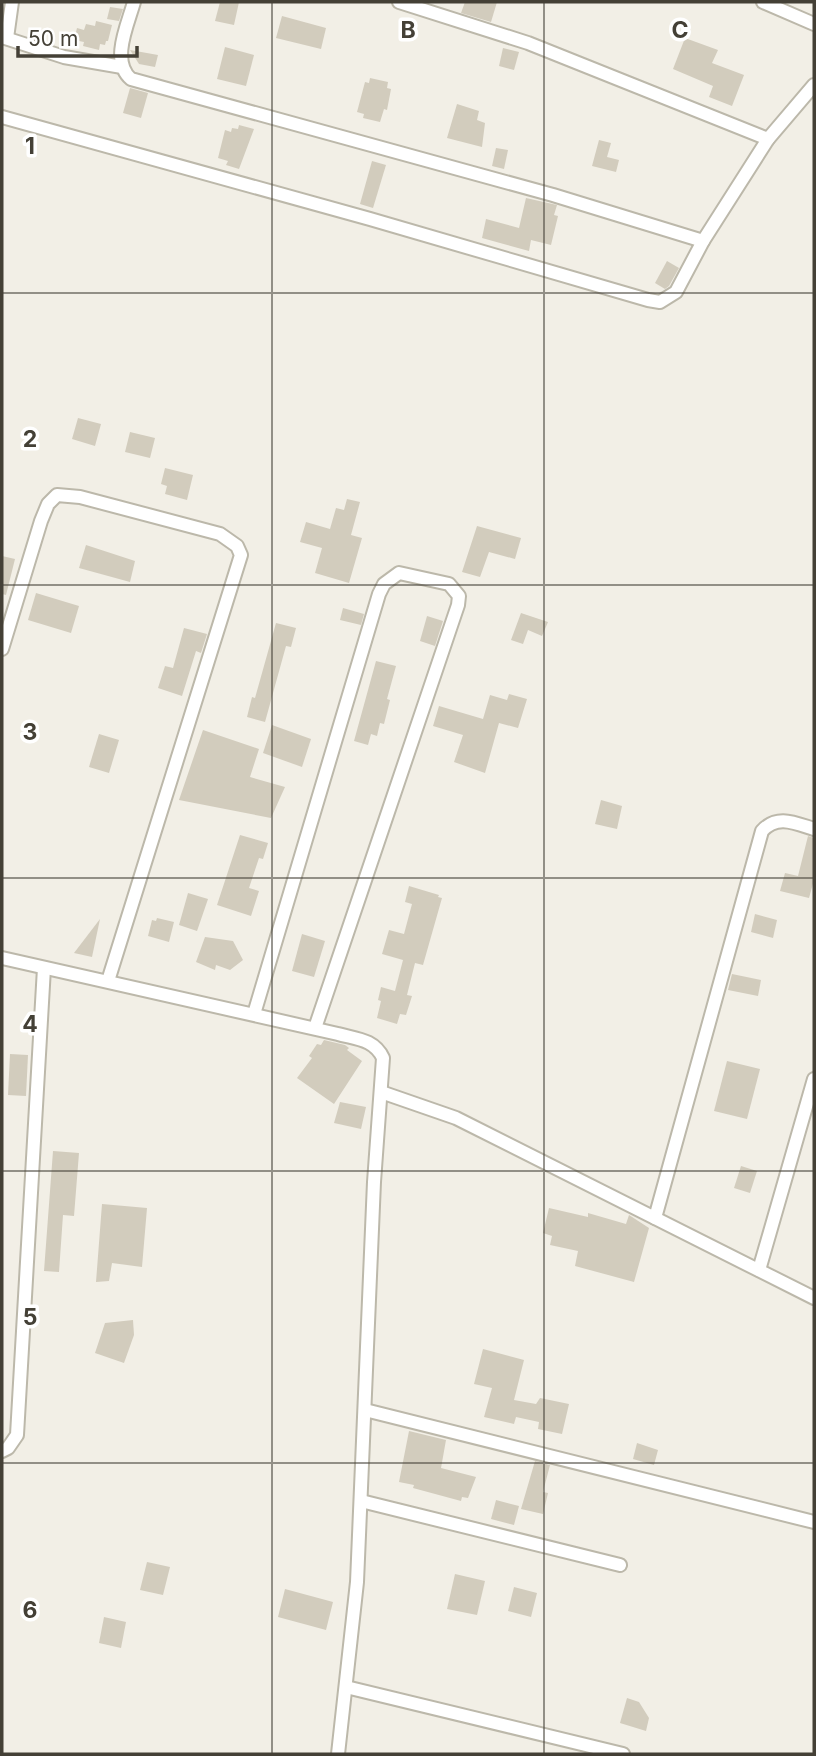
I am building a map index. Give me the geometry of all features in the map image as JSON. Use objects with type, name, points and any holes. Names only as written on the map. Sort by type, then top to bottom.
[{"type":"street","points":[[12,2],[4,37],[64,57],[122,67]]},
{"type":"street","points":[[134,2],[122,48],[122,67],[131,79],[553,195],[703,241]]},
{"type":"street","points":[[399,2],[528,43],[768,139]]},
{"type":"street","points":[[763,2],[814,24]]},
{"type":"street","points":[[2,117],[660,302],[676,292],[703,241],[768,139],[814,85]]},
{"type":"street","points":[[2,649],[41,521],[48,504],[57,495],[80,497],[220,534],[237,546],[241,555],[108,982]]},
{"type":"street","points":[[254,1014],[379,594],[384,584],[399,573],[449,584],[459,596],[458,605],[315,1028]]},
{"type":"street","points":[[655,1218],[762,831],[773,821],[783,820],[814,829]]},
{"type":"street","points":[[2,958],[371,1042],[383,1058],[374,1182],[357,1582],[338,1754]]},
{"type":"street","points":[[2,1451],[8,1448],[17,1435],[44,968]]},
{"type":"street","points":[[759,1270],[814,1079]]},
{"type":"street","points":[[381,1092],[456,1118],[814,1298]]},
{"type":"street","points":[[365,1410],[814,1522]]},
{"type":"street","points":[[361,1501],[620,1565]]},
{"type":"street","points":[[346,1687],[623,1754]]},
{"type":"building","points":[[220,2],[239,2],[234,25],[215,21]]},
{"type":"building","points":[[465,2],[497,2],[491,22],[461,13]]},
{"type":"building","points":[[110,7],[123,9],[119,21],[107,19]]},
{"type":"building","points":[[282,16],[326,28],[321,49],[276,38]]},
{"type":"building","points":[[96,21],[112,25],[108,41],[105,45],[100,44],[99,50],[83,46],[84,42],[74,40],[77,28],[84,30],[86,24],[95,26]]},
{"type":"building","points":[[685,38],[718,50],[712,63],[744,75],[732,106],[709,97],[713,86],[673,69]]},
{"type":"building","points":[[225,47],[254,55],[246,86],[217,79]]},
{"type":"building","points":[[503,48],[519,52],[514,70],[499,66]]},
{"type":"building","points":[[130,50],[158,55],[155,67],[139,64]]},
{"type":"building","points":[[370,78],[388,82],[387,88],[391,89],[387,110],[384,109],[380,122],[363,118],[364,114],[357,112],[365,82],[369,83]]},
{"type":"building","points":[[130,88],[148,93],[141,118],[123,113]]},
{"type":"building","points":[[457,104],[479,111],[477,120],[485,123],[482,147],[447,138]]},
{"type":"building","points":[[239,125],[254,129],[239,169],[226,165],[228,161],[218,158],[225,130],[231,132],[232,128],[238,129]]},
{"type":"building","points":[[599,140],[611,143],[607,157],[619,160],[616,172],[592,166]]},
{"type":"building","points":[[496,148],[508,150],[504,169],[492,166]]},
{"type":"building","points":[[372,161],[386,165],[373,208],[360,204]]},
{"type":"building","points":[[526,198],[557,205],[554,215],[558,216],[551,245],[531,240],[529,251],[482,238],[486,219],[519,228]]},
{"type":"building","points":[[667,261],[679,268],[665,289],[655,283]]},
{"type":"building","points":[[78,418],[101,424],[95,446],[72,439]]},
{"type":"building","points":[[130,432],[155,438],[150,458],[125,452]]},
{"type":"building","points":[[165,468],[193,475],[187,500],[165,494],[167,486],[161,484]]},
{"type":"building","points":[[347,499],[360,502],[351,535],[362,538],[349,583],[315,573],[322,548],[300,542],[306,522],[330,529],[336,508],[344,510]]},
{"type":"building","points":[[477,526],[521,538],[515,559],[489,552],[480,577],[462,572]]},
{"type":"building","points":[[86,545],[135,561],[130,582],[79,568]]},
{"type":"building","points":[[2,556],[15,559],[6,595],[2,594]]},
{"type":"building","points":[[36,593],[79,606],[71,633],[28,620]]},
{"type":"building","points":[[343,608],[364,614],[361,625],[340,620]]},
{"type":"building","points":[[521,613],[548,622],[542,636],[528,630],[523,644],[511,640]]},
{"type":"building","points":[[427,616],[443,621],[435,646],[420,641]]},
{"type":"building","points":[[276,623],[296,628],[291,647],[286,646],[265,722],[247,717]]},
{"type":"building","points":[[184,628],[207,634],[201,653],[196,651],[182,696],[158,688],[165,666],[173,668]]},
{"type":"building","points":[[376,661],[396,666],[387,699],[390,700],[384,724],[380,723],[377,736],[371,734],[368,745],[354,741]]},
{"type":"building","points":[[509,694],[527,699],[518,728],[499,723],[485,773],[454,762],[463,735],[433,726],[439,706],[483,719],[490,695],[507,700]]},
{"type":"building","points":[[272,725],[311,739],[302,767],[263,753]]},
{"type":"building","points":[[203,730],[259,749],[250,777],[285,787],[271,818],[179,800]]},
{"type":"building","points":[[99,734],[119,740],[109,773],[89,767]]},
{"type":"building","points":[[601,800],[622,806],[617,829],[595,824]]},
{"type":"building","points":[[240,835],[268,843],[263,859],[259,858],[249,888],[259,891],[251,916],[217,905]]},
{"type":"building","points":[[808,836],[814,838],[814,880],[809,898],[780,891],[785,873],[798,876]]},
{"type":"building","points":[[409,886],[442,898],[423,965],[415,963],[407,995],[412,996],[406,1015],[400,1014],[397,1024],[377,1018],[381,1001],[378,1000],[381,987],[395,991],[403,960],[382,954],[389,930],[404,934],[412,904],[405,902]]},
{"type":"building","points":[[188,893],[208,899],[197,931],[179,925]]},
{"type":"building","points":[[755,914],[777,920],[773,938],[751,932]]},
{"type":"building","points":[[157,918],[174,922],[169,942],[148,936],[152,920],[156,921]]},
{"type":"building","points":[[100,919],[92,957],[74,953]]},
{"type":"building","points":[[302,934],[325,941],[314,977],[292,971]]},
{"type":"building","points":[[205,937],[233,941],[243,960],[230,970],[216,965],[215,970],[196,962]]},
{"type":"building","points":[[732,974],[761,980],[758,996],[728,990]]},
{"type":"building","points":[[324,1040],[345,1045],[349,1048],[347,1050],[362,1061],[334,1104],[297,1078],[312,1058],[309,1056],[317,1044],[321,1045]]},
{"type":"building","points":[[10,1054],[28,1055],[26,1096],[8,1095]]},
{"type":"building","points":[[727,1061],[760,1069],[747,1119],[714,1111]]},
{"type":"building","points":[[340,1102],[366,1107],[361,1129],[334,1123]]},
{"type":"building","points":[[53,1151],[79,1153],[74,1216],[63,1215],[59,1272],[44,1271]]},
{"type":"building","points":[[741,1166],[757,1171],[750,1193],[734,1188]]},
{"type":"building","points":[[102,1204],[147,1208],[142,1267],[112,1263],[109,1281],[96,1282]]},
{"type":"building","points":[[549,1208],[588,1217],[588,1213],[626,1224],[629,1215],[649,1228],[634,1282],[575,1266],[578,1251],[550,1245],[552,1236],[543,1233]]},
{"type":"building","points":[[133,1320],[134,1335],[124,1363],[95,1353],[105,1323]]},
{"type":"building","points":[[483,1349],[524,1360],[514,1400],[536,1404],[540,1398],[569,1404],[562,1434],[538,1429],[539,1422],[516,1417],[514,1424],[484,1417],[492,1388],[474,1384]]},
{"type":"building","points":[[409,1431],[446,1440],[441,1468],[476,1477],[468,1498],[462,1497],[461,1501],[399,1482]]},
{"type":"building","points":[[637,1443],[658,1450],[654,1465],[633,1459]]},
{"type":"building","points":[[535,1461],[550,1465],[543,1492],[548,1493],[543,1514],[521,1509]]},
{"type":"building","points":[[496,1500],[519,1506],[514,1525],[491,1519]]},
{"type":"building","points":[[147,1562],[170,1567],[163,1595],[140,1590]]},
{"type":"building","points":[[455,1574],[485,1581],[477,1615],[447,1609]]},
{"type":"building","points":[[514,1587],[537,1593],[531,1617],[508,1611]]},
{"type":"building","points":[[285,1589],[333,1602],[326,1630],[278,1617]]},
{"type":"building","points":[[104,1617],[126,1622],[121,1648],[99,1643]]},
{"type":"building","points":[[627,1698],[639,1702],[649,1718],[646,1731],[620,1723]]}]
